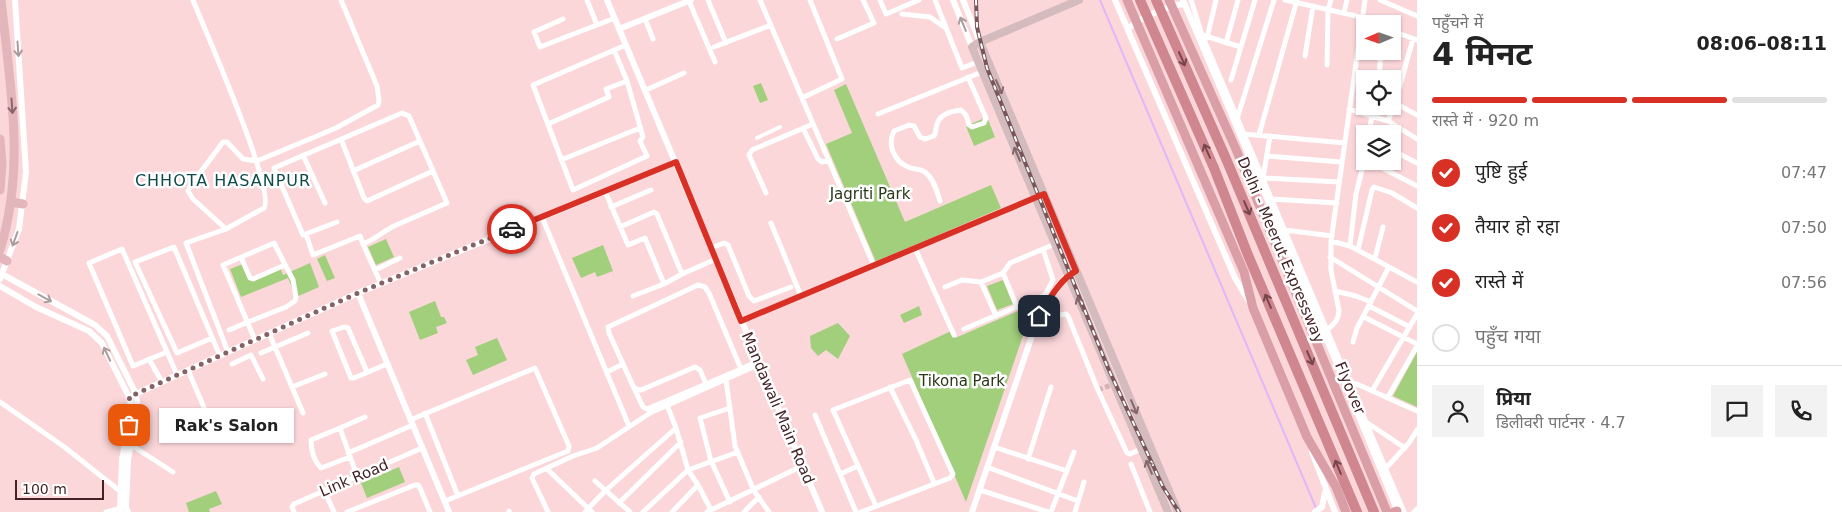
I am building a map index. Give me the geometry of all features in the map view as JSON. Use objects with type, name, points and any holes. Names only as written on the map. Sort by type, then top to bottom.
[{"type":"highway","points":[[1127,0],[1244,272],[1253,308],[1307,437],[1338,491],[1346,512]]},
{"type":"highway","name":"Delhi - Meerut Expressway","points":[[1140,0],[1214,168],[1248,255],[1358,512]]},
{"type":"highway","name":"Flyover","points":[[1169,0],[1235,147],[1387,512]]},
{"type":"highway","name":"Delhi - Meerut Expressway","points":[[1160,7],[1227,161],[1374,512]]},
{"type":"main road","points":[[1078,0],[972,47],[1168,512]]},
{"type":"main road","points":[[0,250],[9,218],[15,162],[12,104],[1,3]]},
{"type":"main road","points":[[980,42],[1178,512]]},
{"type":"main road","points":[[0,138],[2,163],[0,190]]},
{"type":"main road","points":[[11,202],[23,204]]},
{"type":"main road","points":[[1102,357],[1111,353]]},
{"type":"street","points":[[1,3],[14,0],[26,162],[19,229],[3,259],[1,275],[95,325],[107,336],[136,394],[138,408],[130,445],[124,510]]},
{"type":"street","points":[[193,0],[257,162],[267,200],[266,206],[226,228],[189,240],[186,243],[228,352]]},
{"type":"street","points":[[226,228],[189,194],[188,188],[224,142],[227,142],[243,159],[257,162],[336,128],[378,105],[378,86],[341,0]]},
{"type":"street","points":[[587,0],[597,25]]},
{"type":"street","name":"Mandawali Main Road","points":[[607,0],[822,512]]},
{"type":"street","points":[[619,29],[690,0],[715,62]]},
{"type":"street","points":[[708,0],[726,42]]},
{"type":"street","points":[[760,0],[874,266]]},
{"type":"street","points":[[802,98],[842,79],[810,0]]},
{"type":"street","points":[[837,39],[874,23],[863,0]]},
{"type":"street","points":[[880,0],[886,14],[919,0]]},
{"type":"street","points":[[935,0],[962,68],[978,62]]},
{"type":"street","points":[[953,0],[972,47]]},
{"type":"street","points":[[963,0],[980,42]]},
{"type":"street","points":[[1115,0],[1235,278],[1253,308]]},
{"type":"street","points":[[1191,0],[1237,119],[1386,468],[1399,512]]},
{"type":"street","points":[[1204,36],[1216,0]]},
{"type":"street","points":[[1226,43],[1238,0]]},
{"type":"street","points":[[1231,80],[1255,0]]},
{"type":"street","points":[[1237,119],[1274,0]]},
{"type":"street","points":[[1285,0],[1297,1],[1356,16]]},
{"type":"street","points":[[1305,56],[1315,6],[1318,0]]},
{"type":"street","points":[[1327,65],[1328,10],[1331,0]]},
{"type":"street","points":[[1344,13],[1347,0]]},
{"type":"street","points":[[1361,15],[1365,0]]},
{"type":"street","points":[[1380,0],[1417,16]]},
{"type":"street","points":[[1259,135],[1297,1]]},
{"type":"street","points":[[1128,29],[1133,23],[1184,2],[1399,512]]},
{"type":"street","points":[[902,14],[930,17],[947,29]]},
{"type":"street","points":[[563,19],[534,32],[540,47],[615,18]]},
{"type":"street","points":[[645,18],[653,39]]},
{"type":"street","points":[[714,48],[771,25]]},
{"type":"street","points":[[1401,35],[1415,40],[1401,84]]},
{"type":"street","points":[[1204,36],[1242,47]]},
{"type":"street","points":[[614,50],[626,81],[643,137],[640,141],[647,156],[573,190],[533,85],[614,50],[626,45]]},
{"type":"street","points":[[1327,330],[1337,321],[1338,317],[1330,257],[1331,238],[1356,60]]},
{"type":"street","points":[[878,114],[982,72]]},
{"type":"street","points":[[646,90],[684,73]]},
{"type":"street","points":[[940,201],[930,177],[922,170],[909,168],[902,164],[896,158],[890,139],[894,131],[909,125],[914,126],[920,137],[925,139],[934,136],[937,124],[942,117],[952,111],[961,110],[972,127],[984,122],[986,118],[968,77]]},
{"type":"street","points":[[548,124],[609,97],[606,89],[626,81]]},
{"type":"street","points":[[1401,106],[1417,115]]},
{"type":"street","points":[[1349,109],[1356,111]]},
{"type":"street","points":[[337,222],[303,235],[274,168],[402,113],[408,116],[447,203],[394,226],[386,230],[378,238],[363,244]]},
{"type":"street","points":[[1370,125],[1371,115],[1388,121],[1417,139]]},
{"type":"street","points":[[1388,121],[1390,115]]},
{"type":"street","points":[[766,193],[749,155],[752,150],[813,124]]},
{"type":"street","points":[[757,138],[780,127]]},
{"type":"street","points":[[562,160],[640,128]]},
{"type":"street","points":[[803,128],[818,159],[822,162],[829,160]]},
{"type":"street","points":[[1244,134],[1345,143]]},
{"type":"street","points":[[1263,178],[1270,136]]},
{"type":"street","points":[[341,139],[367,201],[433,171]]},
{"type":"street","points":[[353,171],[420,141]]},
{"type":"street","points":[[303,155],[325,203]]},
{"type":"street","points":[[1401,155],[1417,163]]},
{"type":"street","points":[[1267,156],[1341,162]]},
{"type":"street","points":[[127,394],[136,394],[358,293],[676,162]]},
{"type":"street","points":[[1350,246],[1356,194],[1362,170]]},
{"type":"street","points":[[1390,170],[1417,186]]},
{"type":"street","points":[[1263,178],[1339,182]]},
{"type":"street","points":[[1358,250],[1374,187],[1392,193],[1417,208]]},
{"type":"street","points":[[611,207],[651,190]]},
{"type":"street","points":[[605,191],[628,246],[645,238],[664,284]]},
{"type":"street","points":[[741,321],[1044,194]]},
{"type":"street","points":[[1271,199],[1337,203]]},
{"type":"street","points":[[620,227],[654,212],[657,214],[682,274]]},
{"type":"street","points":[[542,217],[629,426]]},
{"type":"street","points":[[771,223],[801,296]]},
{"type":"street","points":[[1375,258],[1382,227]]},
{"type":"street","points":[[1285,230],[1331,238],[1375,258],[1417,282]]},
{"type":"street","points":[[306,234],[313,255],[360,236],[381,284]]},
{"type":"street","points":[[228,330],[248,322],[286,307],[295,300],[293,280],[274,243],[223,264],[248,322],[255,340]]},
{"type":"street","points":[[711,248],[724,243],[728,245],[749,296],[754,301],[792,287]]},
{"type":"street","points":[[945,287],[962,280],[981,282],[1003,274],[1010,263],[1055,244]]},
{"type":"street","points":[[212,338],[177,354],[135,262],[174,247],[220,356]]},
{"type":"street","points":[[915,248],[954,335]]},
{"type":"street","points":[[167,352],[133,366],[89,263],[122,249],[167,352],[177,375]]},
{"type":"street","points":[[964,330],[1044,295],[1053,280],[1043,249]]},
{"type":"street","points":[[241,257],[252,279],[285,265]]},
{"type":"street","points":[[1330,257],[1417,312],[1372,390]]},
{"type":"street","points":[[375,270],[400,258]]},
{"type":"street","points":[[633,296],[664,284],[716,259]]},
{"type":"street","points":[[1353,342],[1357,328],[1389,267]]},
{"type":"street","points":[[975,512],[980,490],[1038,318],[1062,281],[1076,271]]},
{"type":"street","points":[[1003,274],[1017,306]]},
{"type":"street","points":[[981,282],[996,316]]},
{"type":"street","points":[[741,369],[710,293],[705,287],[698,285],[608,327],[643,408],[647,409],[759,363]]},
{"type":"street","points":[[0,286],[89,331],[102,343],[132,408],[122,459],[120,491],[124,510]]},
{"type":"street","points":[[1335,291],[1356,296],[1410,327]]},
{"type":"street","points":[[358,293],[449,512]]},
{"type":"street","points":[[62,319],[67,310]]},
{"type":"street","points":[[1038,318],[1066,314],[1068,316],[1127,453],[1130,454],[1141,449]]},
{"type":"street","points":[[1364,317],[1404,336],[1417,345],[1388,397]]},
{"type":"street","points":[[367,372],[348,328],[344,327],[332,331],[350,377],[354,378],[387,364]]},
{"type":"street","points":[[269,333],[303,413]]},
{"type":"street","points":[[261,353],[308,333]]},
{"type":"street","points":[[242,346],[247,357]]},
{"type":"street","points":[[232,364],[252,354],[263,379]]},
{"type":"street","points":[[149,359],[162,382]]},
{"type":"street","points":[[548,512],[532,478],[534,474],[573,456],[597,448],[629,426],[667,405],[726,380],[759,363]]},
{"type":"street","points":[[607,372],[623,364]]},
{"type":"street","points":[[366,417],[311,440],[313,455],[318,466],[324,468],[412,423],[425,414],[535,368],[569,446],[568,451],[445,501]]},
{"type":"street","points":[[633,386],[641,390],[696,368],[700,370],[706,384]]},
{"type":"street","points":[[188,370],[214,431]]},
{"type":"street","points":[[292,387],[325,374]]},
{"type":"street","points":[[726,380],[732,437],[754,491],[769,512]]},
{"type":"street","points":[[861,512],[950,478],[953,474],[910,380],[833,410],[876,506]]},
{"type":"street","points":[[1349,382],[1372,390],[1417,411]]},
{"type":"street","points":[[127,394],[132,387]]},
{"type":"street","points":[[890,387],[916,440],[934,483]]},
{"type":"street","points":[[1028,459],[1051,387]]},
{"type":"street","points":[[0,402],[63,446],[120,491]]},
{"type":"street","points":[[667,405],[681,442],[688,470],[698,485],[709,511],[754,491],[802,466]]},
{"type":"street","points":[[730,408],[700,418],[711,461],[730,502]]},
{"type":"street","points":[[425,414],[458,496]]},
{"type":"street","points":[[815,415],[856,512]]},
{"type":"street","points":[[1366,422],[1405,448]]},
{"type":"street","points":[[340,428],[357,476]]},
{"type":"street","points":[[547,469],[588,511],[605,491],[676,428]]},
{"type":"street","points":[[1386,468],[1405,448],[1417,430]]},
{"type":"street","points":[[1307,437],[1325,491],[1335,512]]},
{"type":"street","points":[[619,503],[681,442]]},
{"type":"street","points":[[130,445],[173,472]]},
{"type":"street","points":[[994,447],[1066,471]]},
{"type":"street","name":"Link Road","points":[[294,512],[292,507],[294,504],[422,448]]},
{"type":"street","points":[[643,512],[688,470],[738,452]]},
{"type":"street","points":[[980,490],[1049,512],[1074,452]]},
{"type":"street","points":[[1131,464],[1150,512]]},
{"type":"street","points":[[840,474],[858,466]]},
{"type":"street","points":[[988,467],[1078,501]]},
{"type":"street","points":[[595,480],[630,512]]},
{"type":"street","points":[[1075,512],[1084,482]]},
{"type":"street","points":[[348,512],[415,485],[418,485],[420,488],[430,512]]},
{"type":"street","points":[[672,512],[698,485]]},
{"type":"street","points":[[324,490],[334,512]]},
{"type":"street","points":[[1315,512],[1322,507],[1325,491]]},
{"type":"street","points":[[744,512],[758,497]]},
{"type":"street","points":[[1414,512],[1417,508]]},
{"type":"street","points":[[106,512],[124,510]]},
{"type":"green space","points":[[761,83],[768,100],[760,103],[753,86]]},
{"type":"green space","name":"Jagriti Park","points":[[846,84],[905,222],[991,185],[1001,208],[876,262],[826,144],[852,133],[834,90]]},
{"type":"green space","points":[[987,117],[995,137],[974,146],[966,126]]},
{"type":"green space","points":[[386,239],[394,257],[376,265],[368,247]]},
{"type":"green space","points":[[603,245],[613,271],[597,277],[595,272],[581,278],[572,258]]},
{"type":"green space","points":[[325,255],[335,278],[327,281],[317,259]]},
{"type":"green space","points":[[310,263],[319,287],[296,297],[288,278],[241,297],[230,269],[243,264],[249,280],[280,267],[283,275]]},
{"type":"green space","points":[[1003,280],[1013,304],[997,310],[987,286]]},
{"type":"green space","points":[[435,301],[441,317],[444,317],[447,323],[436,327],[438,333],[420,340],[409,312]]},
{"type":"green space","points":[[919,306],[922,315],[904,323],[900,315]]},
{"type":"green space","name":"Tikona Park","points":[[1018,311],[1026,327],[966,502],[902,354],[951,331],[955,338]]},
{"type":"green space","points":[[838,323],[850,336],[838,359],[826,350],[818,356],[811,348],[810,336]]},
{"type":"green space","points":[[497,338],[507,360],[473,375],[466,360],[478,355],[475,347]]},
{"type":"green space","points":[[1417,352],[1417,407],[1393,396]]},
{"type":"green space","points":[[399,467],[405,482],[367,498],[361,483]]},
{"type":"green space","points":[[216,491],[222,504],[209,509],[210,512],[189,512],[186,503]]},
{"type":"waterway","points":[[1100,0],[1316,508]]},
{"type":"tunnel","points":[[1098,390],[1114,384]]},
{"type":"railway","points":[[976,0],[977,27],[987,68],[1108,368],[1163,487],[1179,512]]},
{"type":"way so far","points":[[129,425],[132,408],[129,397],[358,293],[512,229]]},
{"type":"place","name":"Rak's Salon","points":[[129,425]]},
{"type":"district","name":"CHHOTA HASANPUR","points":[[223,180]]},
{"type":"route","points":[[512,229],[676,162],[741,321],[1044,194],[1076,271],[1062,281],[1039,316]]}]
